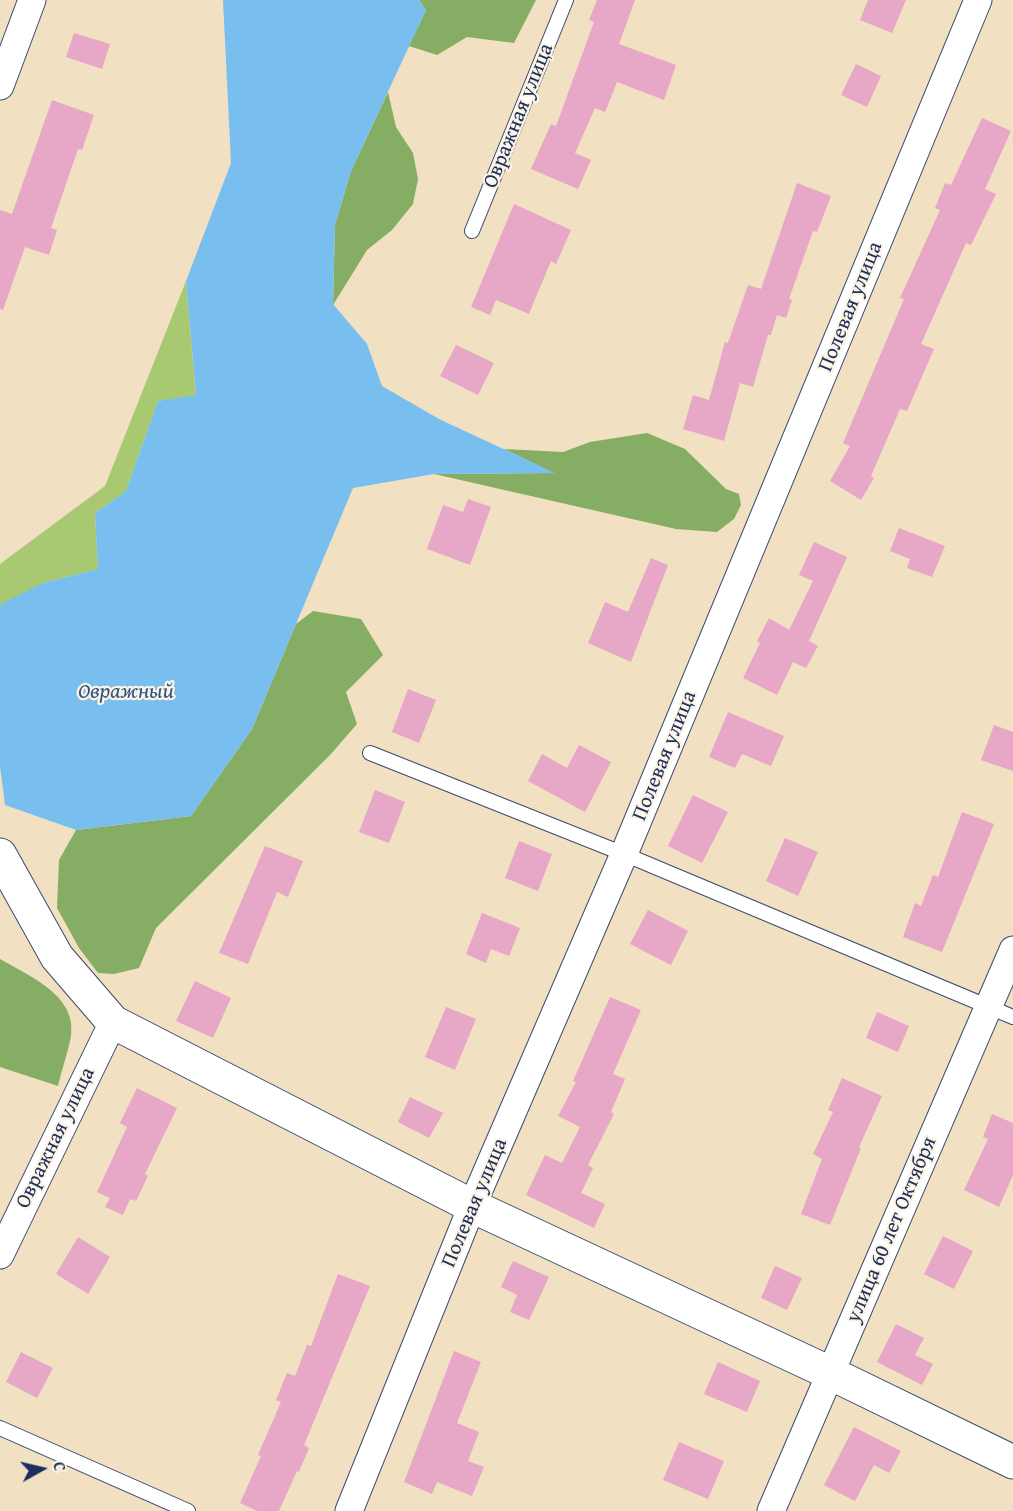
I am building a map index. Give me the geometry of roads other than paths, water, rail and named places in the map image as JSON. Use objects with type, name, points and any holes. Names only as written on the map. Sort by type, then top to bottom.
[{"type":"street","points":[[0,86],[32,0]]},
{"type":"street","name":"Полевая улица","points":[[349,1511],[472,1206],[624,854],[978,0]]},
{"type":"street","points":[[0,855],[57,957],[113,1022],[472,1206],[830,1373],[1013,1462]]},
{"type":"street","name":"улица 60 лет Октября","points":[[771,1511],[1013,950]]},
{"type":"street","name":"Овражная улица","points":[[0,1255],[113,1022]]},
{"type":"lane","name":"Овражная улица","points":[[472,231],[566,0]]},
{"type":"lane","points":[[370,753],[624,854],[1013,1017]]},
{"type":"lane","points":[[0,1428],[188,1511]]},
{"type":"water","name":"Овражный","points":[[223,0],[419,0],[426,10],[351,171],[335,225],[333,304],[367,344],[382,386],[439,419],[555,473],[434,474],[353,488],[252,729],[191,816],[76,830],[5,805],[0,766],[1,604],[43,583],[98,569],[95,513],[126,491],[158,401],[196,395],[186,281],[231,163]]}]
